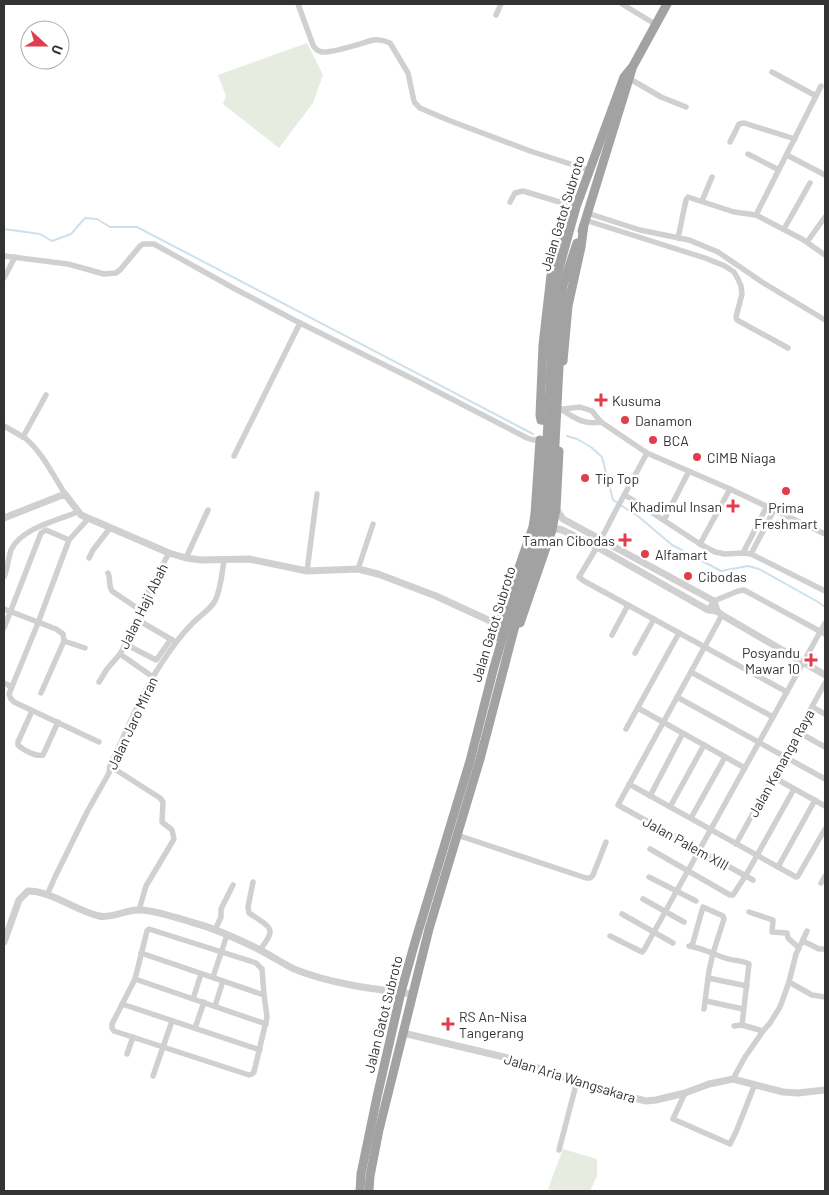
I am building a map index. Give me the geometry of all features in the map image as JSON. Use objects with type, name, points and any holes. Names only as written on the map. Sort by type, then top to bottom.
[{"type":"highway","name":"Jalan Gatot Subroto","points":[[368,1191],[365,1175],[377,1097],[401,992],[417,933],[470,761],[481,716],[504,646],[541,520],[553,311],[571,223],[624,77],[633,66],[667,4]]},
{"type":"highway","name":"Jalan Gatot Subroto","points":[[559,284],[585,219],[633,66]]},
{"type":"highway","points":[[504,646],[521,621],[552,530],[556,509],[568,306],[582,247],[585,219]]},
{"type":"highway","points":[[549,421],[541,420],[540,415],[543,346],[550,278],[559,243],[571,223]]},
{"type":"highway","points":[[549,433],[555,435],[559,444]]},
{"type":"highway","points":[[504,646],[499,625],[533,527],[540,440]]},
{"type":"highway","name":"Jalan Gatot Subroto","points":[[360,1191],[379,1130],[429,929],[480,759],[504,646]]},
{"type":"street","points":[[298,4],[313,45],[321,52],[379,39],[386,41],[390,43],[408,73],[415,103],[420,108],[530,152],[589,170]]},
{"type":"street","points":[[496,15],[501,4]]},
{"type":"street","points":[[622,4],[655,24]]},
{"type":"street","points":[[772,72],[816,96]]},
{"type":"street","points":[[630,78],[662,97],[686,107]]},
{"type":"street","points":[[756,215],[821,86]]},
{"type":"street","points":[[730,142],[741,123],[795,139]]},
{"type":"street","points":[[748,154],[779,170]]},
{"type":"street","points":[[787,155],[825,175]]},
{"type":"street","points":[[702,201],[712,177]]},
{"type":"street","points":[[784,229],[810,183]]},
{"type":"street","points":[[510,202],[515,193],[523,191],[576,206]]},
{"type":"street","points":[[678,238],[686,198],[690,197],[734,212],[756,215],[807,242],[825,255]]},
{"type":"street","points":[[807,242],[825,216]]},
{"type":"street","points":[[585,219],[689,240],[718,252],[762,282],[825,320]]},
{"type":"street","points":[[585,219],[725,266],[734,272],[741,286],[742,294],[736,313],[737,320],[788,348]]},
{"type":"street","points":[[4,256],[68,264],[99,273],[110,274],[120,270],[140,246],[154,244],[300,323],[417,380],[527,438],[540,440],[549,433],[550,415],[553,412],[580,407],[592,411],[602,422],[648,453],[825,534]]},
{"type":"street","points":[[4,278],[15,257]]},
{"type":"street","points":[[234,456],[300,323]]},
{"type":"street","points":[[23,437],[46,395]]},
{"type":"street","points":[[561,409],[576,419],[591,424],[602,422]]},
{"type":"street","points":[[4,426],[23,437],[44,461],[78,512],[88,519],[169,553],[200,560],[249,559],[307,571],[358,570],[378,574],[471,611],[499,625]]},
{"type":"street","points":[[648,453],[579,578],[787,692]]},
{"type":"street","points":[[664,520],[689,471]]},
{"type":"street","points":[[700,544],[730,489]]},
{"type":"street","points":[[4,518],[65,494]]},
{"type":"street","points":[[307,571],[317,494]]},
{"type":"street","points":[[624,497],[700,544],[724,554],[751,554],[825,590]]},
{"type":"street","points":[[743,553],[767,506]]},
{"type":"street","points":[[556,509],[562,519],[714,601],[720,613]]},
{"type":"street","points":[[186,558],[208,510]]},
{"type":"street","points":[[751,554],[774,510]]},
{"type":"street","points":[[4,576],[12,550],[18,539],[27,533],[78,512]]},
{"type":"street","points":[[88,519],[69,540],[9,694],[14,702],[99,742]]},
{"type":"street","points":[[358,570],[373,524]]},
{"type":"street","points":[[89,558],[110,528]]},
{"type":"street","points":[[4,628],[7,611],[41,533],[46,530],[69,540]]},
{"type":"street","points":[[552,530],[562,530],[597,547],[708,610],[720,613],[825,675]]},
{"type":"street","points":[[4,553],[12,550]]},
{"type":"street","name":"Jalan Haji Abah","points":[[99,682],[120,654],[142,612],[149,590],[169,553]]},
{"type":"street","name":"Jalan Jaro Miran","points":[[47,895],[87,812],[109,774],[110,766],[131,719],[153,677],[174,641],[210,609],[215,600],[219,592],[224,560]]},
{"type":"street","points":[[108,572],[110,578],[109,586],[112,591],[142,612]]},
{"type":"street","points":[[708,610],[714,601],[738,590],[744,590],[823,633]]},
{"type":"street","points":[[612,635],[628,605]]},
{"type":"street","points":[[7,611],[60,631],[63,634],[64,641],[41,693]]},
{"type":"street","points":[[720,613],[691,672],[629,784],[794,877],[797,877],[825,829]]},
{"type":"street","points":[[635,653],[654,619]]},
{"type":"street","points":[[129,646],[156,660],[174,641],[142,623]]},
{"type":"street","points":[[610,936],[642,952],[644,950],[803,663],[823,633],[825,623]]},
{"type":"street","points":[[626,729],[679,633]]},
{"type":"street","points":[[64,641],[85,648]]},
{"type":"street","points":[[120,654],[153,677]]},
{"type":"street","points":[[691,672],[773,717]]},
{"type":"street","points":[[4,683],[12,687]]},
{"type":"street","name":"Jalan Kenanga Raya","points":[[736,844],[825,683]]},
{"type":"street","points":[[677,697],[825,779]]},
{"type":"street","points":[[812,707],[825,714]]},
{"type":"street","points":[[638,708],[745,768]]},
{"type":"street","points":[[32,711],[18,745],[39,756],[43,755],[58,722]]},
{"type":"street","points":[[798,732],[825,747]]},
{"type":"street","points":[[650,796],[683,734]]},
{"type":"street","points":[[670,807],[704,745]]},
{"type":"street","points":[[691,818],[725,756]]},
{"type":"street","points":[[110,766],[160,798],[163,802],[162,822],[172,830],[174,839],[146,886],[139,910]]},
{"type":"street","points":[[773,777],[825,806]]},
{"type":"street","name":"Jalan Palem XIII","points":[[629,784],[618,805],[753,880]]},
{"type":"street","points":[[650,849],[731,895],[734,894],[794,789]]},
{"type":"street","points":[[778,867],[815,800]]},
{"type":"street","points":[[457,835],[586,878],[590,878],[593,874],[606,842]]},
{"type":"street","points":[[821,883],[825,876]]},
{"type":"street","points":[[649,877],[696,901]]},
{"type":"street","points":[[253,882],[248,907],[249,913],[268,926],[270,930],[270,934],[260,950]]},
{"type":"street","points":[[215,930],[221,917],[221,909],[233,885]]},
{"type":"street","points":[[4,942],[19,900],[28,891],[33,891],[102,917],[139,910],[190,922],[227,935],[312,975],[355,986],[412,994]]},
{"type":"street","points":[[643,899],[684,922]]},
{"type":"street","points":[[704,1009],[713,953],[724,919],[723,916],[705,907],[702,909],[691,946],[713,953],[725,958],[749,964],[742,1026]]},
{"type":"street","points":[[749,912],[773,920],[772,932],[786,933],[788,938],[799,948]]},
{"type":"street","points":[[622,914],[673,943]]},
{"type":"street","points":[[149,929],[221,951],[259,964],[262,969],[268,1017],[252,1074],[249,1075],[114,1031],[112,1024],[135,979],[149,929]]},
{"type":"street","points":[[733,1079],[745,1057],[780,1007],[796,954],[807,931]]},
{"type":"street","points":[[213,977],[227,935]]},
{"type":"street","points":[[803,941],[819,949],[825,949]]},
{"type":"street","points":[[141,953],[264,995]]},
{"type":"street","points":[[193,999],[201,974]]},
{"type":"street","points":[[708,978],[747,986]]},
{"type":"street","points":[[135,979],[266,1024]]},
{"type":"street","points":[[215,1006],[223,981]]},
{"type":"street","points":[[789,982],[812,994],[825,997]]},
{"type":"street","points":[[706,1001],[743,1009]]},
{"type":"street","points":[[195,1028],[204,1002]]},
{"type":"street","points":[[122,1004],[260,1050]]},
{"type":"street","points":[[153,1076],[172,1021]]},
{"type":"street","points":[[734,1026],[763,1031]]},
{"type":"street","name":"Jalan Aria Wangsakara","points":[[403,1032],[508,1058],[602,1090],[646,1101],[685,1093],[709,1084],[733,1079],[783,1092],[798,1093],[825,1090]]},
{"type":"street","points":[[127,1054],[133,1037]]},
{"type":"street","points":[[559,1150],[577,1081]]},
{"type":"street","points":[[685,1093],[673,1119],[730,1144],[755,1084]]},
{"type":"shaded area","points":[[307,43],[323,75],[313,103],[279,148],[223,104],[226,96],[218,75]]},
{"type":"shaded area","points":[[563,1149],[597,1159],[597,1176],[590,1191],[556,1191],[548,1189]]},
{"type":"waterway","points":[[4,229],[40,234],[52,241],[71,234],[85,218],[97,219],[110,227],[137,227],[533,434]]},
{"type":"waterway","points":[[567,436],[591,447],[602,457],[613,500],[639,517],[672,545],[721,571],[748,566],[759,569],[825,607]]},
{"type":"place","name":"Kusuma","points":[[601,400]]},
{"type":"place","name":"Danamon","points":[[625,420]]},
{"type":"place","name":"BCA","points":[[653,440]]},
{"type":"place","name":"CIMB Niaga","points":[[697,457]]},
{"type":"place","name":"Tip Top","points":[[585,478]]},
{"type":"place","name":"Prima Freshmart","points":[[786,491]]},
{"type":"place","name":"Khadimul Insan","points":[[733,506]]},
{"type":"place","name":"Taman Cibodas","points":[[625,540]]},
{"type":"place","name":"Alfamart","points":[[645,554]]},
{"type":"place","name":"Cibodas","points":[[688,576]]},
{"type":"place","name":"Posyandu Mawar 10","points":[[811,660]]},
{"type":"place","name":"RS An-Nisa Tangerang","points":[[448,1024]]}]
